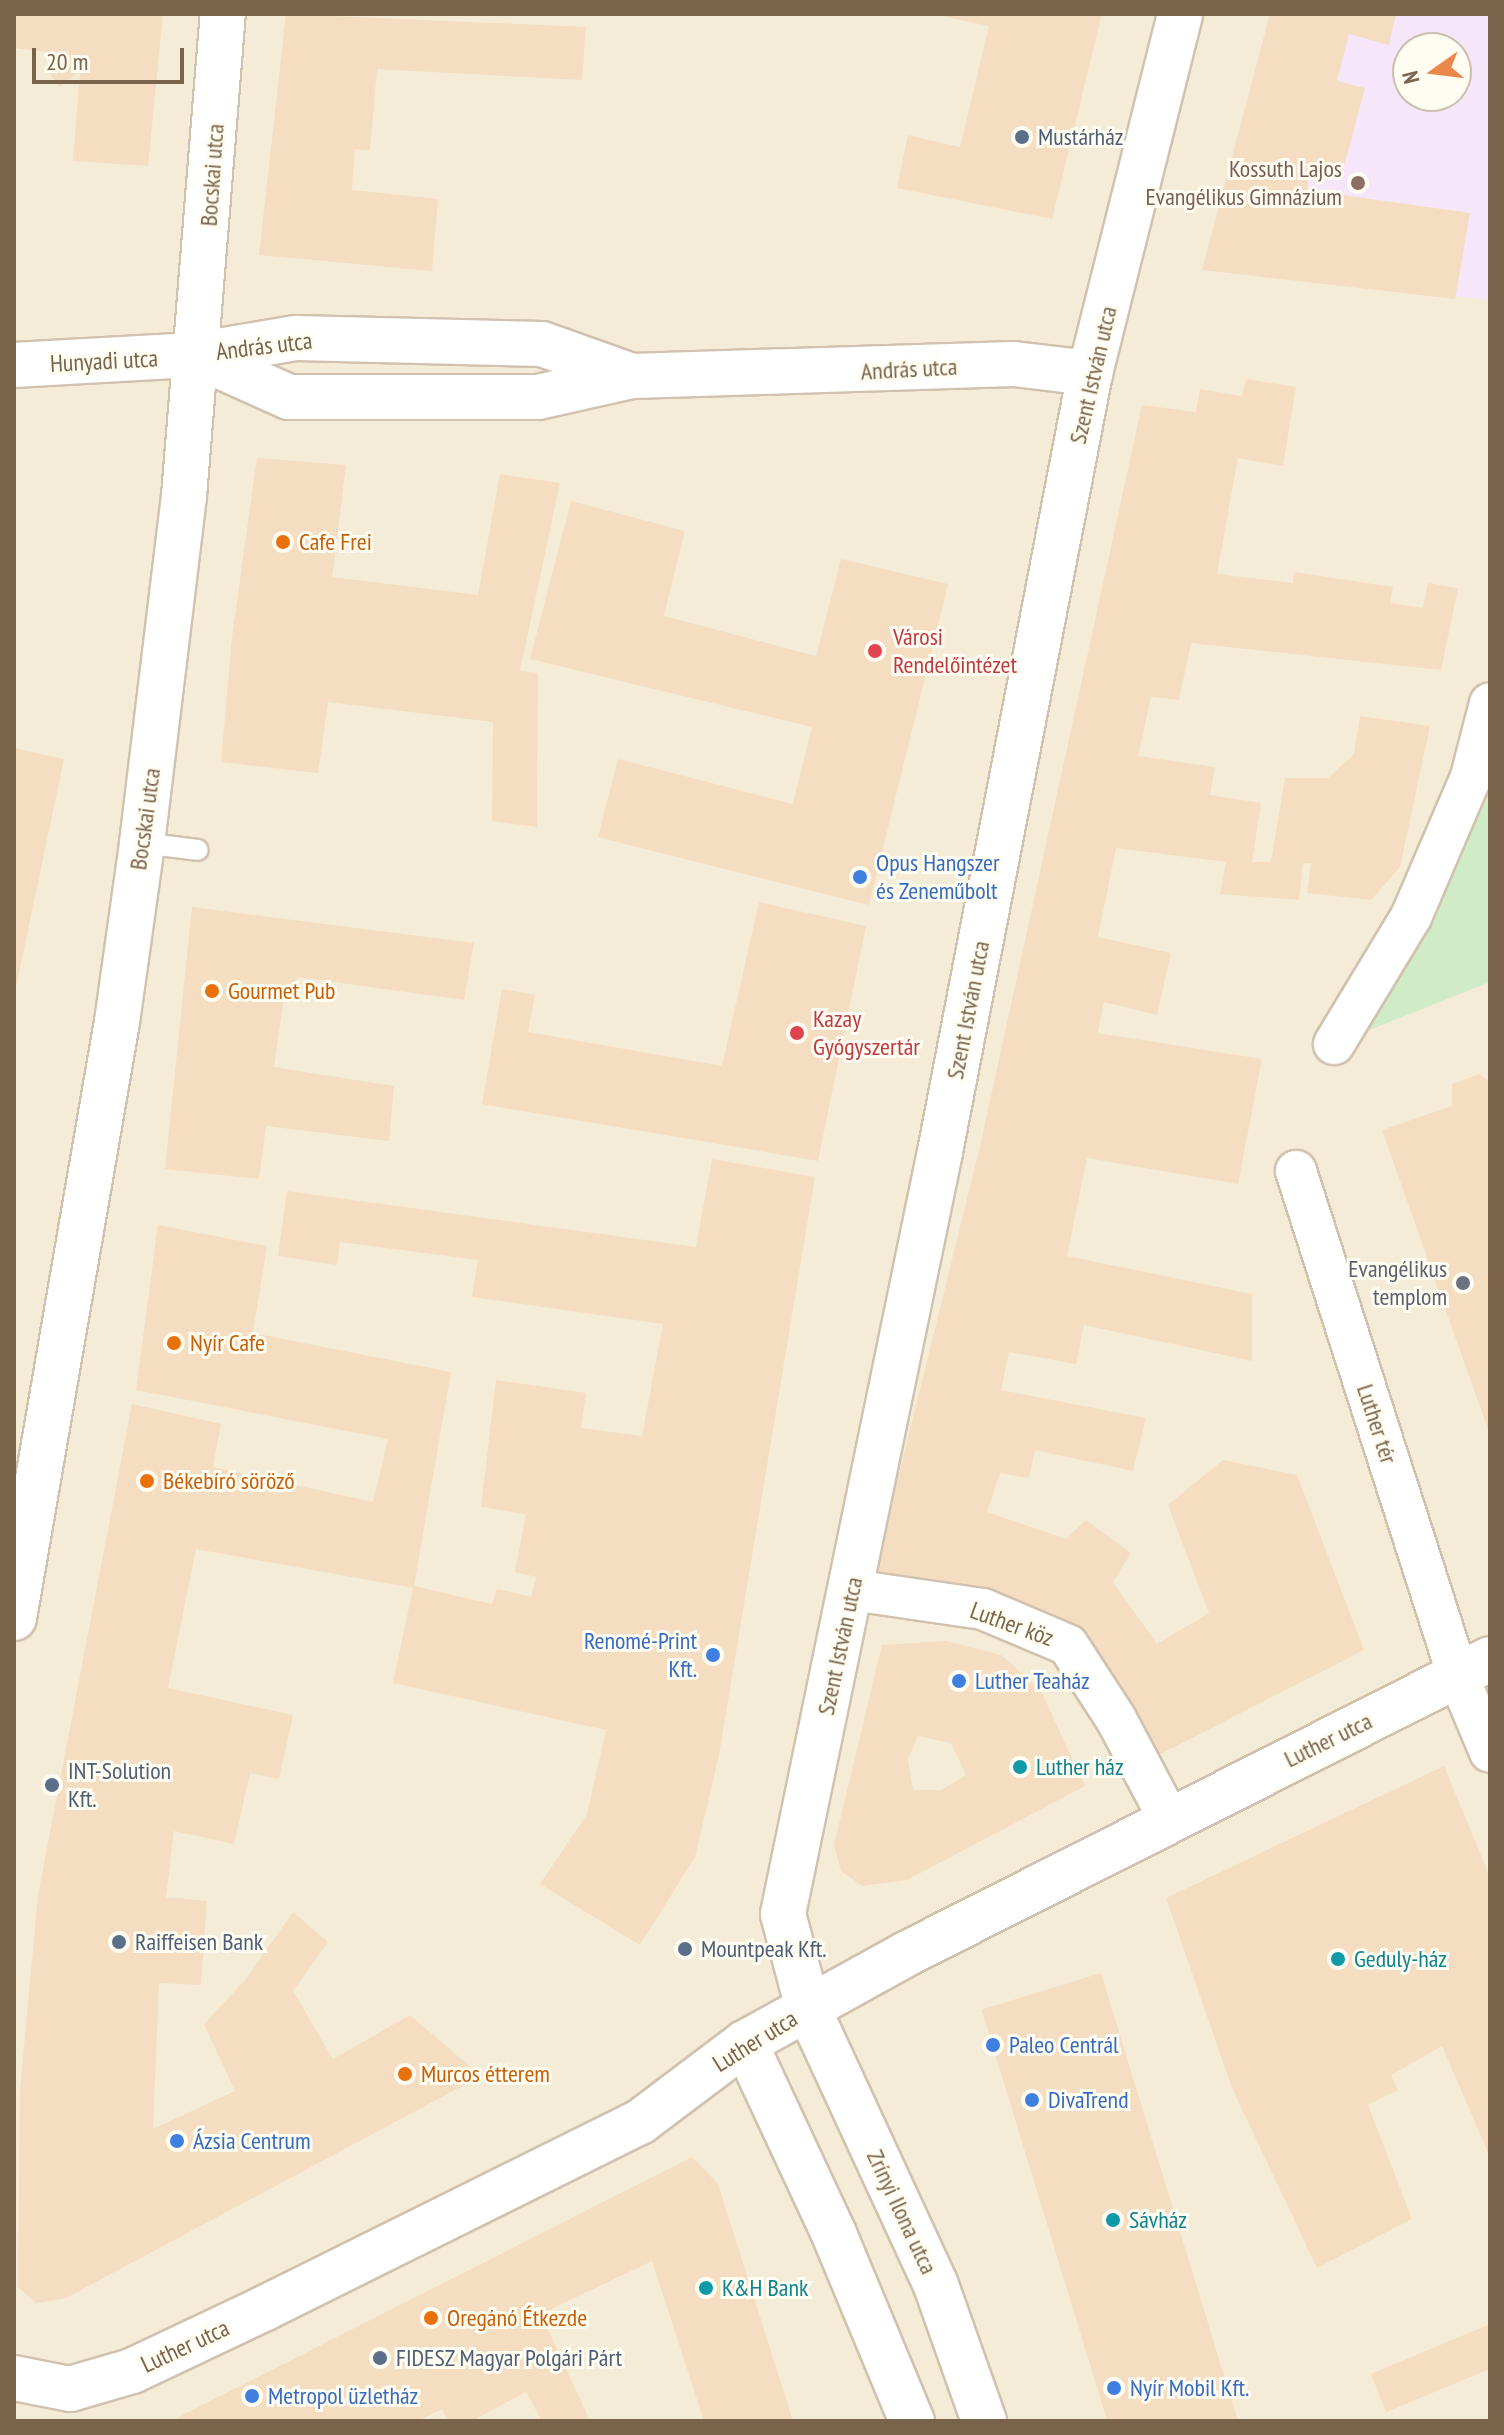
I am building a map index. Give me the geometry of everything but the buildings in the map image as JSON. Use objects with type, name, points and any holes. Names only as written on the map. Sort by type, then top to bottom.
[{"type":"street","name":"Bocskai utca","points":[[14,1618],[117,1022],[142,843],[182,511],[223,14]]},
{"type":"street","name":"Szent István utca","points":[[808,2008],[783,1914],[852,1590],[1090,373],[1180,14]]},
{"type":"street","name":"András utca","points":[[195,355],[296,338],[542,344],[632,376]]},
{"type":"street","name":"Hunyadi utca","points":[[14,365],[195,355]]},
{"type":"street","name":"András utca","points":[[195,355],[289,397],[538,397],[632,376],[1014,364],[1090,373]]},
{"type":"street","points":[[1334,1044],[1411,917],[1471,777],[1490,703]]},
{"type":"street","name":"Luther tér","points":[[1296,1171],[1474,1668],[1490,1752]]},
{"type":"street","name":"Luther köz","points":[[852,1590],[983,1609],[1068,1645],[1116,1719],[1169,1819]]},
{"type":"street","name":"Luther utca","points":[[14,2378],[70,2389],[132,2371],[640,2122],[745,2043],[808,2008],[1169,1819],[1474,1668]]},
{"type":"street","name":"Zrínyi Ilona utca","points":[[808,2008],[935,2283],[984,2421]]},
{"type":"street","points":[[745,2043],[840,2248],[912,2421]]},
{"type":"lane","points":[[142,843],[198,850]]},
{"type":"shaded area","points":[[14,14],[1490,14],[1490,2421],[14,2421]]},
{"type":"shaded area","name":"Kossuth Lajos Evangélikus Gimnázium","points":[[1270,14],[1490,14],[1490,300],[1202,270]]},
{"type":"green space","points":[[1490,703],[1490,982],[1334,1044]]},
{"type":"place","name":"Mustárház","points":[[1022,137]]},
{"type":"place","name":"Kossuth Lajos Evangélikus Gimnázium","points":[[1358,183]]},
{"type":"place","name":"Cafe Frei","points":[[283,542]]},
{"type":"place","name":"Városi Rendelőintézet","points":[[875,651]]},
{"type":"place","name":"Opus Hangszer és Zeneműbolt","points":[[860,877]]},
{"type":"place","name":"Gourmet Pub","points":[[212,991]]},
{"type":"place","name":"Kazay Gyógyszertár","points":[[797,1033]]},
{"type":"place","name":"Evangélikus templom","points":[[1463,1283]]},
{"type":"place","name":"Nyír Cafe","points":[[174,1343]]},
{"type":"place","name":"Békebíró söröző","points":[[147,1481]]},
{"type":"place","name":"Renomé-Print Kft.","points":[[713,1655]]},
{"type":"place","name":"Luther Teaház","points":[[959,1681]]},
{"type":"place","name":"Luther ház","points":[[1020,1767]]},
{"type":"place","name":"INT-Solution Kft.","points":[[52,1785]]},
{"type":"place","name":"Raiffeisen Bank","points":[[119,1942]]},
{"type":"place","name":"Mountpeak Kft.","points":[[685,1949]]},
{"type":"place","name":"Geduly-ház","points":[[1338,1959]]},
{"type":"place","name":"Paleo Centrál","points":[[993,2045]]},
{"type":"place","name":"Murcos étterem","points":[[405,2074]]},
{"type":"place","name":"DivaTrend","points":[[1032,2100]]},
{"type":"place","name":"Ázsia Centrum","points":[[177,2141]]},
{"type":"place","name":"Sávház","points":[[1113,2220]]},
{"type":"place","name":"K&H Bank","points":[[706,2288]]},
{"type":"place","name":"Oregánó Étkezde","points":[[431,2318]]},
{"type":"place","name":"FIDESZ Magyar Polgári Párt","points":[[380,2358]]},
{"type":"place","name":"Nyír Mobil Kft.","points":[[1114,2388]]},
{"type":"place","name":"Metropol üzletház","points":[[252,2396]]}]
